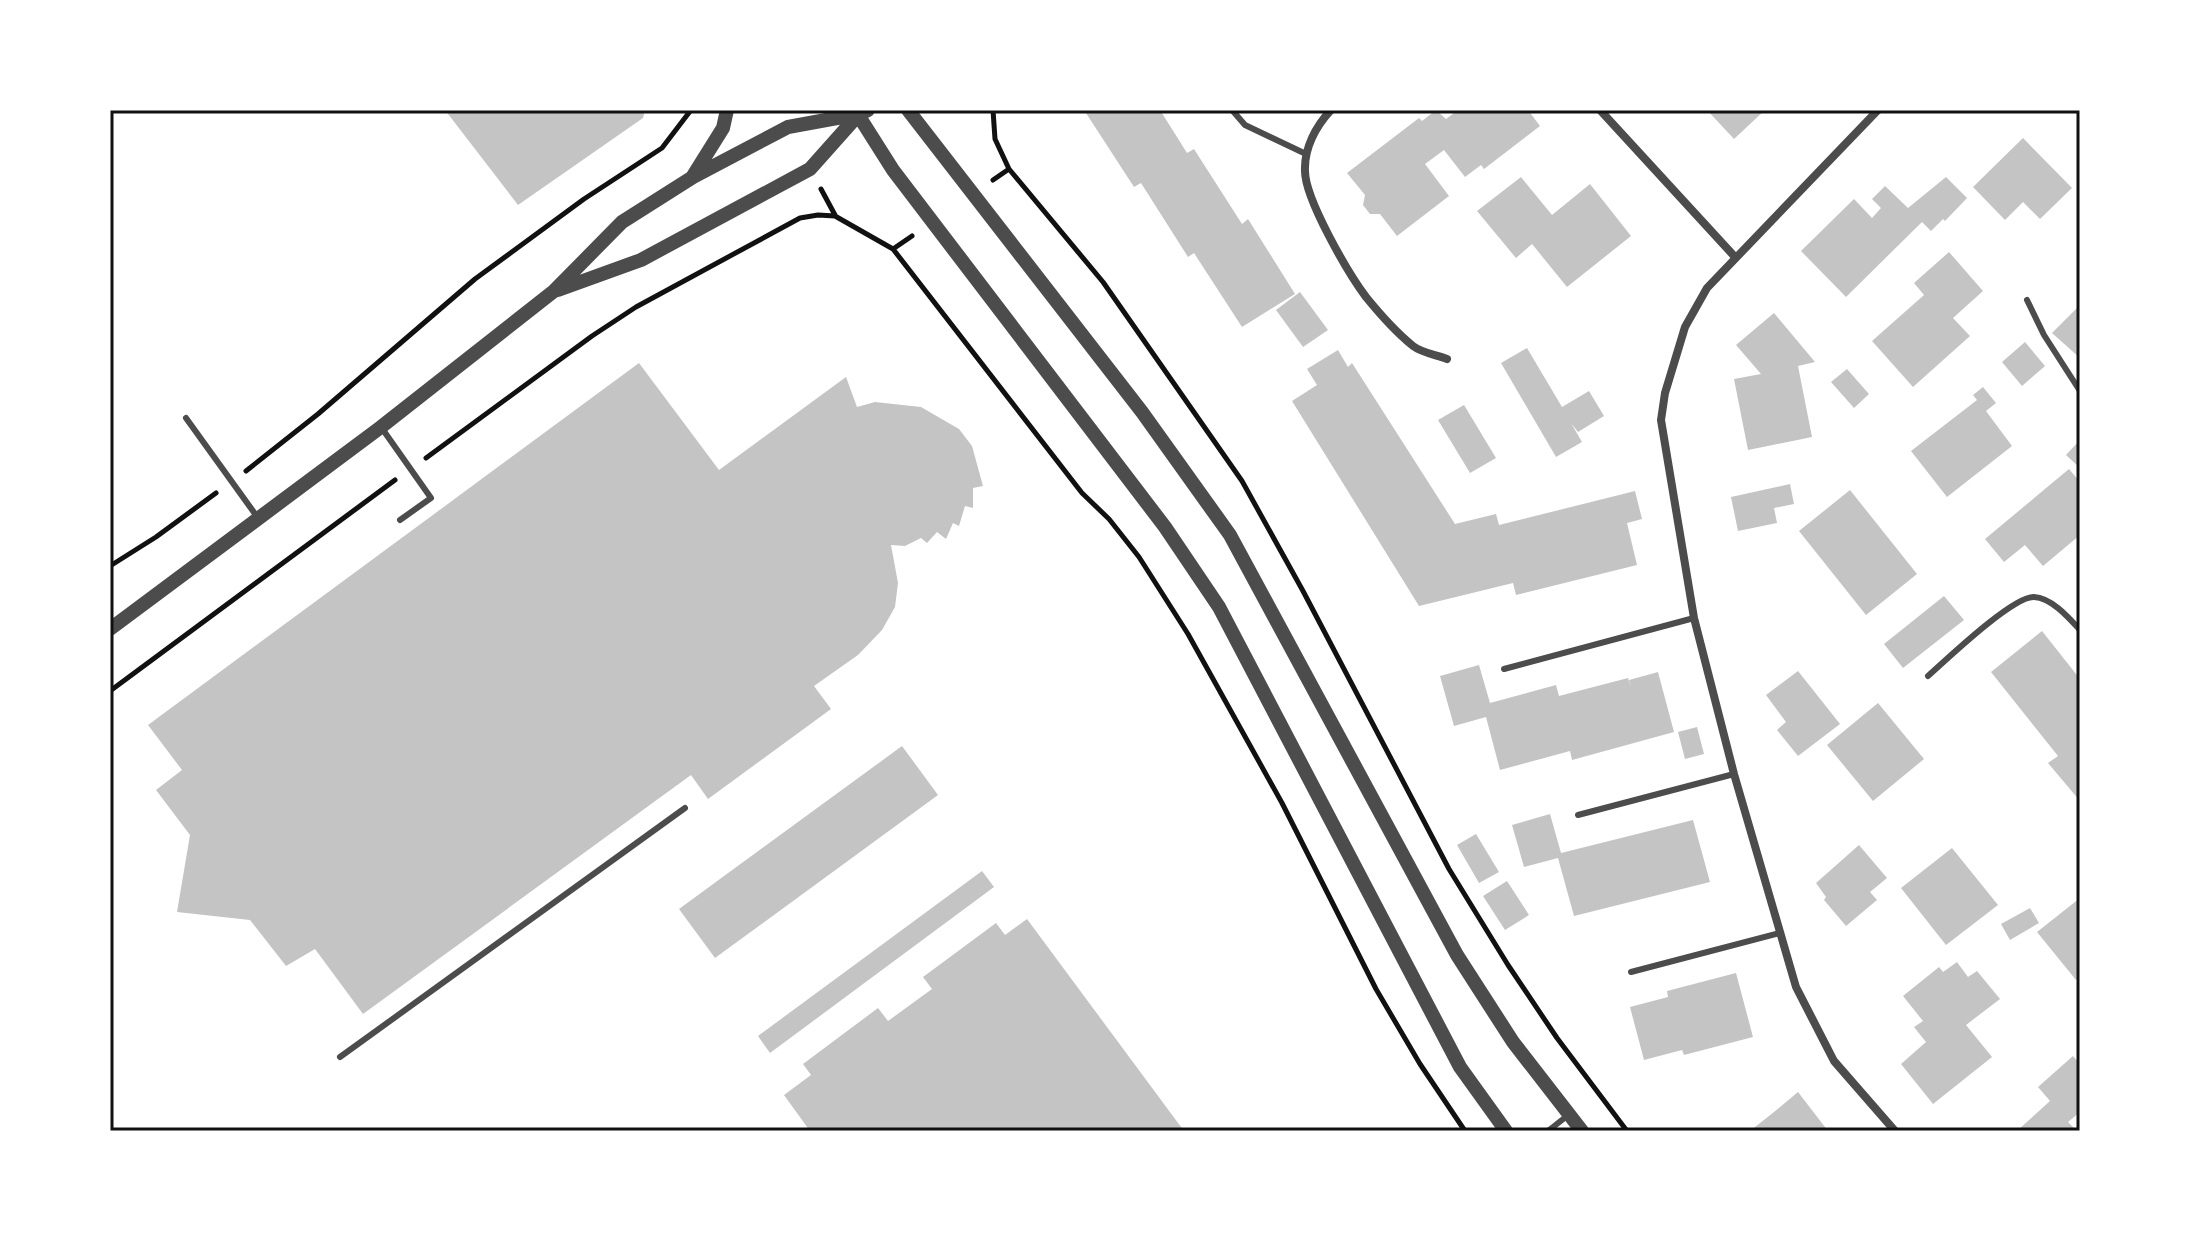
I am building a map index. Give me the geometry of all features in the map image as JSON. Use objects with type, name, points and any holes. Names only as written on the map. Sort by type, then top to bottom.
[{"type":"street","points":[[693,177],[723,128],[727,110]]},
{"type":"street","points":[[908,110],[1142,412],[1230,535],[1457,955],[1513,1042],[1582,1131]]},
{"type":"street","points":[[1331,110],[1318,124],[1306,154],[1304,172],[1307,189],[1367,297],[1415,348],[1447,359]]},
{"type":"street","points":[[1600,110],[1735,257]]},
{"type":"street","points":[[1878,110],[1707,288],[1685,327],[1665,393],[1661,420],[1694,618],[1734,774],[1796,987],[1834,1061],[1895,1131]]},
{"type":"street","points":[[110,629],[381,427],[554,291],[622,222],[693,177],[788,127],[860,111]]},
{"type":"street","points":[[554,291],[641,260],[810,169],[860,111]]},
{"type":"street","points":[[860,111],[893,170],[1165,527],[1219,607],[1460,1067],[1506,1131]]},
{"type":"lane","points":[[1232,110],[1245,125],[1306,154]]},
{"type":"lane","points":[[2027,300],[2044,335],[2080,391]]},
{"type":"lane","points":[[186,418],[258,518]]},
{"type":"lane","points":[[381,427],[431,498],[400,520]]},
{"type":"lane","points":[[1928,676],[2013,604],[2033,597],[2047,600],[2080,630]]},
{"type":"lane","points":[[1504,669],[1694,618]]},
{"type":"lane","points":[[1578,815],[1734,774]]},
{"type":"lane","points":[[340,1057],[685,808]]},
{"type":"lane","points":[[1631,972],[1780,933]]},
{"type":"lane","points":[[1548,1131],[1569,1114]]},
{"type":"path","points":[[110,566],[156,537],[318,414],[475,279],[584,199],[662,148],[691,110]]},
{"type":"path","points":[[110,691],[592,336],[636,307],[800,218],[835,216],[893,249],[1082,493],[1109,519],[1139,557],[1188,634],[1275,790],[1376,989],[1420,1064],[1465,1131]]},
{"type":"building","points":[[445,110],[645,110],[643,118],[518,205]]},
{"type":"building","points":[[1084,110],[1160,110],[1187,153],[1194,149],[1242,224],[1248,219],[1295,294],[1242,327],[1194,253],[1188,257],[1141,183],[1134,187]]},
{"type":"building","points":[[1436,110],[1446,119],[1458,110],[1528,110],[1540,126],[1484,169],[1481,165],[1465,177],[1444,150],[1425,164],[1449,196],[1397,236],[1380,214],[1370,214],[1363,205],[1365,195],[1347,173],[1419,118],[1422,121]]},
{"type":"building","points":[[1707,110],[1765,110],[1734,139]]},
{"type":"building","points":[[2023,138],[2072,188],[2040,219],[2023,202],[2005,220],[1973,187]]},
{"type":"building","points":[[1521,177],[1552,215],[1590,184],[1631,236],[1567,287],[1532,244],[1516,258],[1477,211]]},
{"type":"building","points":[[1946,177],[1967,198],[1931,231],[1922,222],[1846,297],[1801,251],[1854,199],[1872,218],[1881,208],[1872,199],[1885,186],[1908,208]]},
{"type":"building","points":[[1949,252],[1983,291],[1953,318],[1970,336],[1913,387],[1872,341],[1924,295],[1914,283]]},
{"type":"building","points":[[1300,292],[1328,330],[1303,347],[1276,310]]},
{"type":"building","points":[[2080,305],[2080,358],[2052,333]]},
{"type":"building","points":[[1774,313],[1815,362],[1798,366],[1812,437],[1748,450],[1734,379],[1761,374],[1736,345]]},
{"type":"building","points":[[2025,342],[2045,366],[2022,386],[2002,362]]},
{"type":"building","points":[[1527,348],[1562,407],[1589,391],[1604,416],[1578,432],[1571,423],[1582,442],[1556,457],[1501,363]]},
{"type":"building","points":[[1338,350],[1348,367],[1352,363],[1455,524],[1496,514],[1499,525],[1635,491],[1642,519],[1627,523],[1637,565],[1516,595],[1513,583],[1419,606],[1292,401],[1317,385],[1307,369]]},
{"type":"building","points":[[639,363],[719,470],[846,377],[857,407],[875,402],[921,407],[959,429],[972,446],[983,486],[973,488],[973,508],[965,506],[959,526],[953,523],[946,539],[937,532],[927,543],[921,538],[905,546],[891,545],[898,583],[895,607],[882,630],[858,655],[814,686],[831,709],[708,799],[691,775],[363,1014],[315,949],[286,966],[250,920],[177,912],[190,835],[156,790],[182,770],[148,725]]},
{"type":"building","points":[[1847,369],[1869,394],[1854,408],[1831,382]]},
{"type":"building","points":[[1983,387],[1996,403],[1986,411],[2012,446],[1947,497],[1911,451],[1977,400],[1973,395]]},
{"type":"building","points":[[1464,405],[1496,458],[1470,473],[1438,420]]},
{"type":"building","points":[[2080,440],[2080,468],[2066,455]]},
{"type":"building","points":[[2069,469],[2080,482],[2080,535],[2043,566],[2025,545],[2004,562],[1985,539]]},
{"type":"building","points":[[1790,484],[1794,504],[1774,508],[1777,523],[1738,531],[1731,497]]},
{"type":"building","points":[[1850,490],[1917,574],[1866,615],[1799,531]]},
{"type":"building","points":[[1944,596],[1964,620],[1903,668],[1884,644]]},
{"type":"building","points":[[2042,631],[2080,679],[2080,801],[2048,763],[2058,756],[1991,672]]},
{"type":"building","points":[[1479,665],[1490,703],[1556,685],[1559,696],[1628,678],[1631,688],[1629,680],[1658,672],[1674,732],[1572,760],[1570,751],[1500,770],[1486,717],[1454,726],[1440,676]]},
{"type":"building","points":[[1798,671],[1840,724],[1798,756],[1777,730],[1786,722],[1766,695]]},
{"type":"building","points":[[1878,703],[1924,759],[1873,801],[1827,745]]},
{"type":"building","points":[[1697,727],[1704,754],[1685,759],[1678,732]]},
{"type":"building","points":[[902,746],[938,795],[715,958],[679,909]]},
{"type":"building","points":[[1550,814],[1561,853],[1693,820],[1710,882],[1574,916],[1558,858],[1524,867],[1512,825]]},
{"type":"building","points":[[1476,834],[1499,872],[1479,883],[1457,845]]},
{"type":"building","points":[[1859,845],[1887,878],[1870,892],[1877,900],[1846,926],[1824,900],[1826,897],[1816,883]]},
{"type":"building","points":[[1952,848],[1998,905],[1946,945],[1901,888]]},
{"type":"building","points":[[982,871],[994,887],[770,1053],[758,1036]]},
{"type":"building","points":[[1507,881],[1529,915],[1505,930],[1483,896]]},
{"type":"building","points":[[2080,898],[2080,977],[2076,980],[2037,932]]},
{"type":"building","points":[[2030,908],[2039,923],[2010,940],[2001,924]]},
{"type":"building","points":[[1027,919],[1184,1131],[810,1131],[784,1095],[811,1075],[803,1064],[878,1008],[888,1021],[932,989],[923,977],[996,923],[1005,935]]},
{"type":"building","points":[[1957,962],[1968,977],[1977,971],[2000,999],[1966,1025],[1992,1057],[1933,1104],[1901,1064],[1926,1042],[1914,1027],[1923,1021],[1903,996],[1939,967],[1943,972]]},
{"type":"building","points":[[1736,973],[1753,1037],[1684,1055],[1682,1050],[1644,1060],[1630,1007],[1668,997],[1667,991]]},
{"type":"building","points":[[2073,1056],[2080,1064],[2080,1112],[2068,1122],[2077,1131],[2017,1131],[2050,1101],[2038,1087]]},
{"type":"building","points":[[1798,1092],[1828,1131],[1750,1131],[1774,1112]]}]
